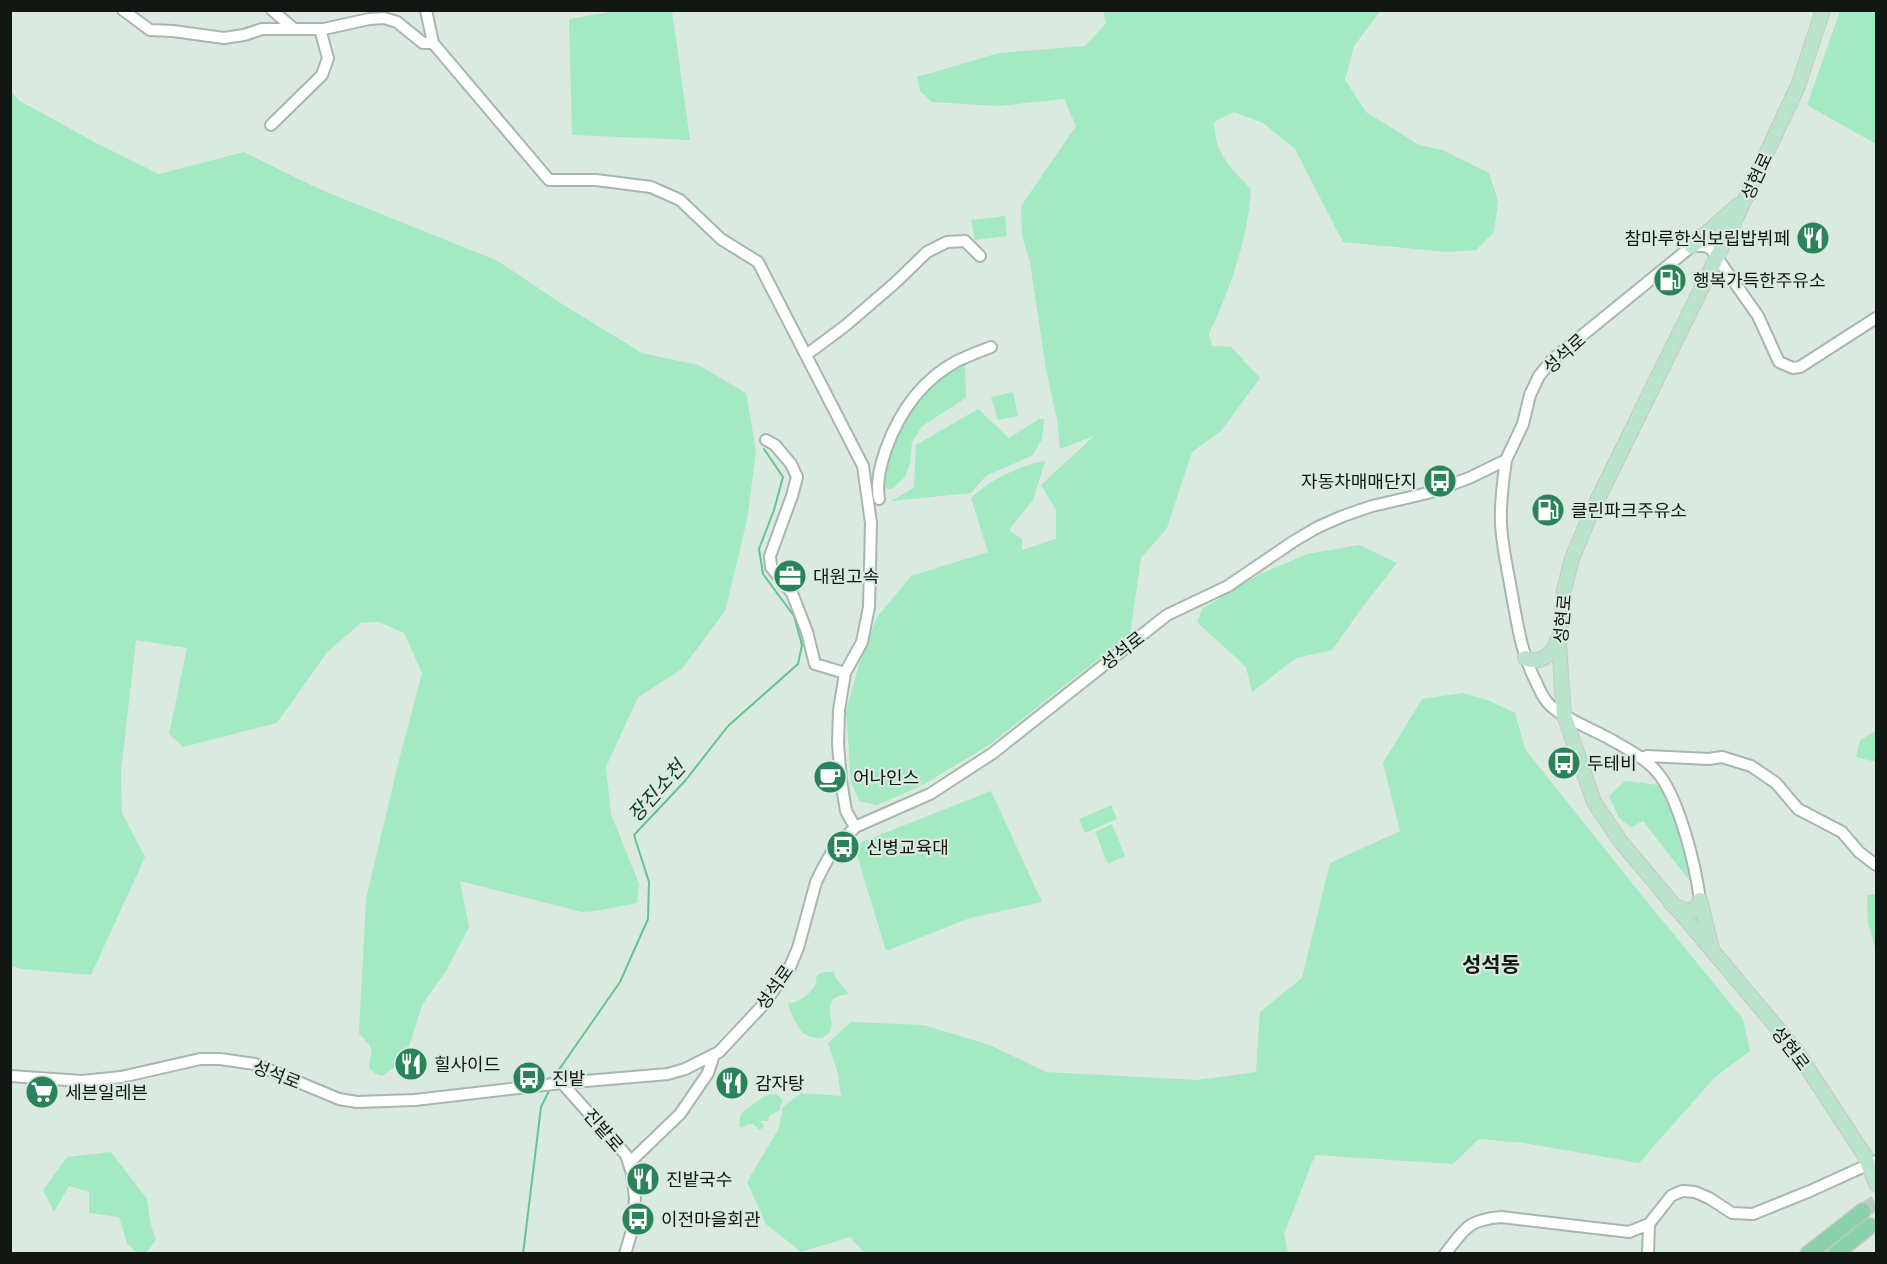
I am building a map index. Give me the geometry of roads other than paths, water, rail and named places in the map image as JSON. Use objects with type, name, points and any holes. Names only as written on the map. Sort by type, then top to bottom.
[{"type":"highway","points":[[1809,1254],[1863,1211]]},
{"type":"highway","points":[[1835,1254],[1870,1226]]},
{"type":"main road","name":"성현로","points":[[1823,10],[1798,86],[1590,515],[1572,559],[1564,590],[1559,670],[1564,715],[1594,802],[1621,842],[1671,904],[1795,1049],[1865,1156],[1872,1163],[1876,1184]]},
{"type":"main road","points":[[1692,246],[1744,200]]},
{"type":"main road","points":[[1525,658],[1531,660],[1547,657],[1553,651],[1560,634]]},
{"type":"main road","points":[[1671,904],[1681,909],[1694,910],[1700,900]]},
{"type":"main road","points":[[1700,900],[1714,954]]},
{"type":"street","points":[[123,10],[150,30],[224,38],[262,29],[320,29],[384,18],[397,22],[423,43],[433,43]]},
{"type":"street","points":[[272,10],[292,28]]},
{"type":"street","points":[[426,10],[433,43],[549,180],[596,180],[651,187],[680,200],[721,239],[758,262],[863,466],[871,523],[869,607],[862,642],[845,673],[839,710],[838,744],[846,811],[855,827]]},
{"type":"street","points":[[271,125],[322,75],[328,58],[320,29]]},
{"type":"street","points":[[806,355],[845,326],[927,252],[947,242],[965,241],[980,256]]},
{"type":"street","points":[[1692,246],[1709,247],[1717,257],[1758,316],[1779,362],[1787,367],[1800,367],[1876,318]]},
{"type":"street","name":"성석로","points":[[10,1077],[82,1081],[144,1072],[187,1061],[220,1059],[255,1064],[339,1099],[357,1102],[415,1100],[561,1083],[668,1074],[685,1069],[714,1055],[763,1005],[789,969],[798,948],[816,882],[832,852],[855,827],[930,794],[993,753],[1167,615],[1228,586],[1318,527],[1372,506],[1428,493],[1469,478],[1506,460],[1523,424],[1530,395],[1539,376],[1552,360],[1692,246]]},
{"type":"street","points":[[879,499],[877,488],[880,464],[892,433],[909,403],[932,379],[956,362],[991,347]]},
{"type":"street","points":[[766,440],[775,445],[797,477],[770,556],[771,567],[792,593],[807,632],[815,664],[845,673]]},
{"type":"street","points":[[1506,460],[1501,489],[1501,524],[1505,560],[1525,658],[1548,703],[1564,715],[1617,742],[1656,770],[1671,796],[1683,828],[1700,900]]},
{"type":"street","points":[[1641,758],[1647,756],[1700,759],[1722,757],[1751,766],[1776,783],[1798,809],[1842,832],[1859,852],[1876,865]]},
{"type":"street","points":[[629,1163],[680,1113],[708,1073],[714,1055]]},
{"type":"street","name":"진밭로","points":[[561,1083],[626,1155],[629,1163],[635,1198],[633,1227],[625,1254]]},
{"type":"street","points":[[1445,1254],[1466,1227],[1484,1218],[1501,1217],[1629,1232],[1648,1224],[1671,1196],[1683,1191],[1695,1192],[1709,1198],[1732,1213],[1753,1214],[1872,1163]]},
{"type":"street","points":[[1648,1224],[1648,1254]]},
{"type":"waterway","name":"장진소천","points":[[554,1079],[620,982],[648,919],[649,882],[634,835],[685,781],[728,726],[798,664],[802,645],[794,616],[763,574],[759,549],[774,510],[783,477],[764,449]]},
{"type":"waterway","name":"장진소천","points":[[523,1254],[541,1107],[551,1087]]},
{"type":"tunnel","points":[[1863,1211],[1876,1202]]},
{"type":"place","name":"참마루한식보립밥뷔페","points":[[1813,238]]},
{"type":"place","name":"행복가득한주유소","points":[[1670,280]]},
{"type":"place","name":"자동차매매단지","points":[[1440,481]]},
{"type":"place","name":"클린파크주유소","points":[[1548,510]]},
{"type":"place","name":"대원고속","points":[[790,576]]},
{"type":"place","name":"두테비","points":[[1564,763]]},
{"type":"place","name":"어나인스","points":[[830,777]]},
{"type":"place","name":"신병교육대","points":[[843,847]]},
{"type":"place","name":"힐사이드","points":[[411,1064]]},
{"type":"place","name":"진밭","points":[[529,1078]]},
{"type":"place","name":"감자탕","points":[[732,1083]]},
{"type":"place","name":"세븐일레븐","points":[[42,1092]]},
{"type":"place","name":"진밭국수","points":[[643,1179]]},
{"type":"place","name":"이전마을회관","points":[[638,1219]]},
{"type":"district","name":"성석동","points":[[1491,964]]}]
